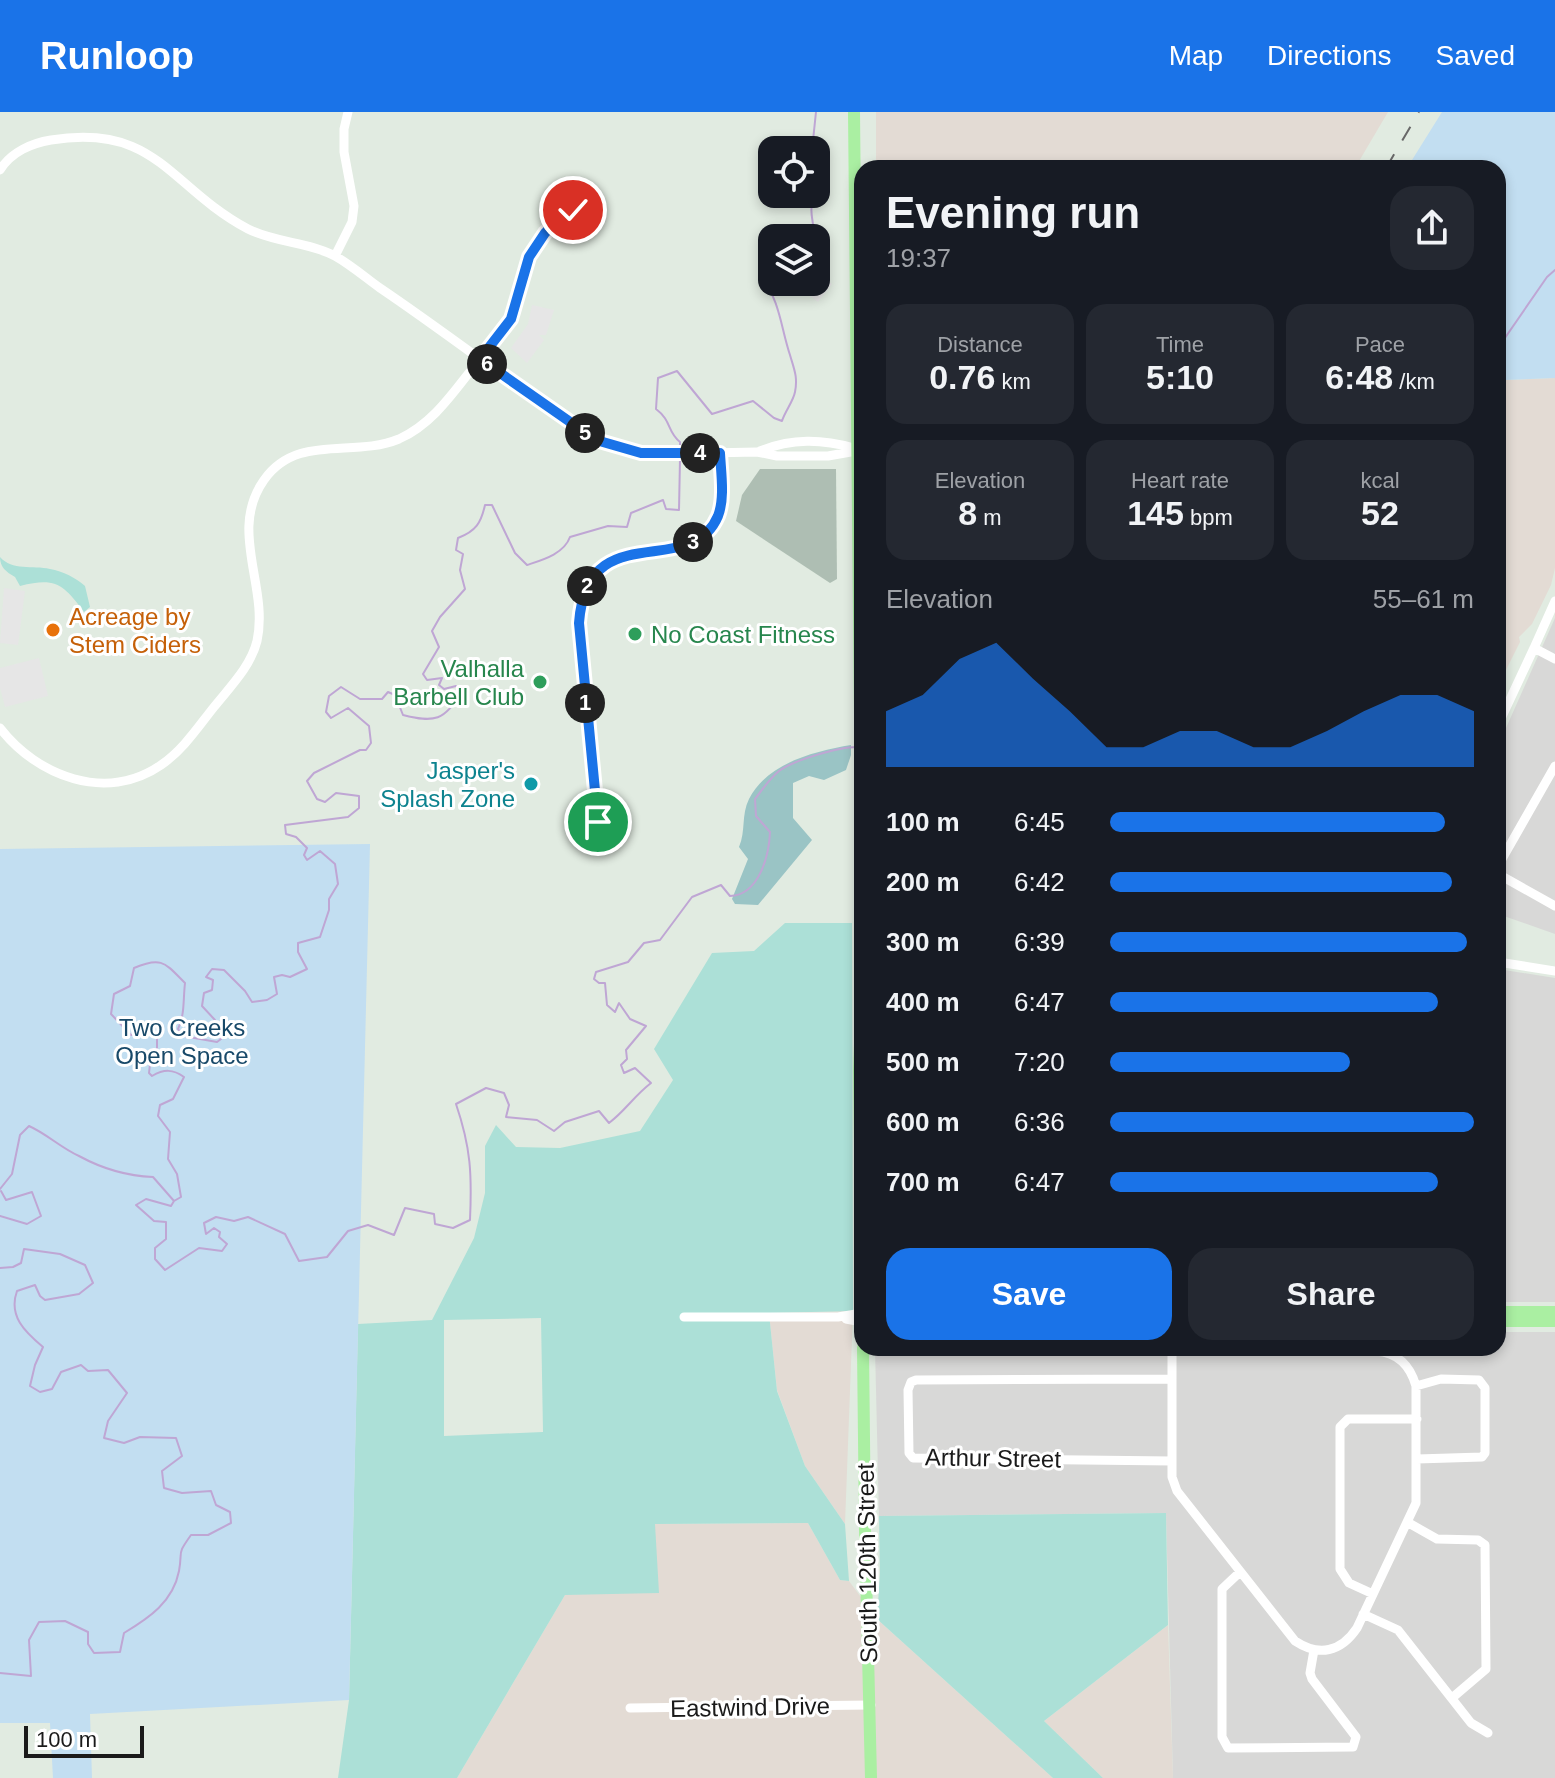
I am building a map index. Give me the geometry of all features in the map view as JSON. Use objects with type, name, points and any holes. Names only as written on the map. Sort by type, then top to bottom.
[{"type":"main road","points":[[854,112],[856,160]]},
{"type":"main road","points":[[1506,1312],[1555,1312]]},
{"type":"main road","points":[[1506,1321],[1555,1321]]},
{"type":"main road","name":"South 120th Street","points":[[863,1356],[871,1778]]},
{"type":"street","points":[[335,256],[352,222],[354,206],[344,152],[348,112]]},
{"type":"street","points":[[0,170],[14,155],[41,142],[114,139],[145,150],[207,201],[251,231],[335,256],[596,440],[619,448],[660,454],[757,452],[777,456],[828,456],[854,451]]},
{"type":"street","points":[[0,728],[12,744],[44,768],[78,781],[106,783],[126,780],[159,766],[191,737],[245,668],[257,641],[258,607],[247,528],[252,504],[263,481],[285,460],[303,452],[378,445],[429,422],[511,319],[526,262],[545,233],[566,212],[589,205]]},
{"type":"street","points":[[757,452],[799,441],[828,441],[854,448]]},
{"type":"street","points":[[598,822],[579,623],[582,598],[594,576],[614,559],[677,548],[707,531],[719,511],[720,453]]},
{"type":"street","points":[[1506,708],[1555,601]]},
{"type":"street","points":[[1534,648],[1555,659]]},
{"type":"street","points":[[1506,852],[1555,766]]},
{"type":"street","points":[[1506,878],[1555,906]]},
{"type":"street","points":[[1506,963],[1555,971]]},
{"type":"street","points":[[684,1317],[838,1317],[854,1314]]},
{"type":"street","points":[[838,1317],[854,1320]]},
{"type":"street","points":[[1172,1356],[1172,1477],[1177,1491],[1295,1641],[1324,1651],[1350,1639],[1416,1503],[1416,1386],[1408,1366],[1396,1356]]},
{"type":"street","name":"Arthur Street","points":[[1172,1379],[916,1380],[908,1390],[909,1453],[913,1458],[1172,1461]]},
{"type":"street","points":[[1416,1386],[1453,1379],[1479,1380],[1485,1388],[1485,1453],[1482,1457],[1417,1459]]},
{"type":"street","points":[[1373,1594],[1349,1583],[1340,1569],[1340,1427],[1348,1419],[1417,1419]]},
{"type":"street","points":[[1407,1522],[1437,1539],[1478,1540],[1485,1545],[1486,1669],[1452,1698]]},
{"type":"street","points":[[1240,1572],[1222,1589],[1222,1737],[1228,1748],[1353,1747],[1356,1737],[1312,1679],[1310,1673],[1314,1650]]},
{"type":"street","points":[[1363,1614],[1398,1630],[1471,1723],[1488,1733]]},
{"type":"street","name":"Eastwind Drive","points":[[630,1708],[871,1705]]},
{"type":"shaded area","points":[[876,112],[1388,112],[1360,160],[876,160]]},
{"type":"shaded area","points":[[532,305],[554,310],[546,335],[539,335],[544,340],[527,363],[511,348],[528,324]]},
{"type":"shaded area","points":[[1555,378],[1555,568],[1551,585],[1532,624],[1519,637],[1520,642],[1506,670],[1506,380]]},
{"type":"shaded area","points":[[760,469],[836,469],[837,579],[830,583],[736,521],[742,495]]},
{"type":"shaded area","points":[[0,557],[10,564],[55,570],[73,578],[85,586],[90,607],[84,612],[58,585],[42,582],[20,586],[2,566]]},
{"type":"shaded area","points":[[4,588],[25,591],[18,645],[0,643]]},
{"type":"shaded area","points":[[1555,618],[1555,934],[1506,917],[1506,728]]},
{"type":"shaded area","points":[[39,658],[48,696],[5,707],[0,688],[0,668]]},
{"type":"shaded area","points":[[851,745],[846,770],[824,780],[809,776],[793,783],[793,818],[812,840],[758,905],[735,904],[732,899],[748,859],[739,847],[745,811],[757,787],[767,776],[793,761]]},
{"type":"shaded area","points":[[785,923],[852,923],[853,1311],[769,1313],[777,1391],[805,1466],[845,1524],[849,1581],[840,1580],[808,1523],[655,1524],[659,1593],[565,1595],[457,1778],[338,1778],[349,1700],[358,1324],[432,1320],[474,1238],[485,1193],[485,1146],[496,1125],[516,1147],[560,1148],[640,1131],[673,1080],[654,1049],[712,953],[754,951]],"holes":[[[541,1318],[543,1432],[444,1436],[444,1320]]]},
{"type":"shaded area","points":[[1506,970],[1555,978],[1555,1302],[1506,1302]]},
{"type":"shaded area","points":[[853,1311],[845,1524],[805,1466],[777,1390],[769,1313]]},
{"type":"shaded area","points":[[1506,1332],[1555,1332],[1555,1778],[1173,1778],[1166,1513],[879,1516],[875,1356],[1506,1356]]},
{"type":"shaded area","points":[[1166,1513],[1168,1625],[1044,1721],[1103,1778],[1053,1778],[877,1619],[879,1516]]},
{"type":"shaded area","points":[[808,1523],[840,1580],[849,1581],[877,1619],[1053,1778],[457,1778],[565,1595],[655,1524]]},
{"type":"shaded area","points":[[1168,1625],[1173,1778],[1103,1778],[1044,1721]]},
{"type":"green space","points":[[1442,112],[1555,112],[1555,378],[1506,380],[1506,160],[1412,160]]},
{"type":"green space","name":"Two Creeks Open Space","points":[[370,844],[349,1700],[90,1714],[92,1778],[53,1778],[50,1723],[0,1723],[0,849]]},
{"type":"waterway","points":[[813,136],[816,112]]},
{"type":"waterway","points":[[812,208],[812,224]]},
{"type":"waterway","points":[[1506,336],[1555,270]]},
{"type":"waterway","points":[[680,449],[680,442],[656,409],[658,378],[677,371],[712,414],[753,401],[782,421],[794,396],[796,377],[772,296]]},
{"type":"waterway","points":[[174,1201],[181,1197],[177,1174],[168,1159],[170,1132],[158,1116],[160,1105],[173,1099],[184,1077],[168,1071],[152,1076],[149,1073],[150,1064],[157,1057],[157,1036],[145,1033],[131,1035],[111,1014],[114,994],[130,986],[134,968],[151,962],[162,964],[185,983],[178,1029],[183,1036],[217,1042],[221,1039],[215,1020],[202,1006],[204,993],[212,990],[213,980],[206,977],[212,969],[224,970],[252,1002],[267,1000],[277,994],[274,977],[290,977],[307,969],[298,952],[298,943],[320,937],[329,910],[329,899],[338,884],[335,864],[320,851],[307,860],[304,855],[307,848],[296,837],[286,834],[285,825],[348,817],[359,808],[359,796],[336,793],[325,802],[317,799],[307,781],[314,773],[360,750],[366,750],[371,743],[369,726],[348,708],[331,718],[326,712],[329,696],[341,687],[360,699],[382,699],[388,692],[395,695],[403,715],[431,719],[444,714],[462,691],[456,686],[444,689],[439,685],[442,678],[427,680],[423,674],[439,647],[432,631],[465,589],[460,570],[463,554],[456,550],[458,538],[477,526],[485,505],[492,505],[515,553],[527,565],[558,552],[570,537],[608,526],[627,527],[631,513],[663,500],[666,509],[679,510],[680,459]]},
{"type":"waterway","points":[[0,1189],[12,1174],[20,1135],[29,1126],[96,1164],[124,1173],[153,1177],[174,1201],[171,1206],[146,1199],[136,1205],[154,1221],[166,1222],[166,1239],[155,1248],[155,1259],[165,1270],[199,1248],[222,1251],[227,1244],[219,1237],[220,1232],[214,1228],[206,1234],[204,1223],[216,1217],[234,1221],[248,1217],[285,1234],[299,1261],[327,1257],[348,1231],[368,1225],[394,1235],[405,1208],[434,1214],[435,1224],[453,1228],[470,1220],[469,1162],[456,1104],[486,1088],[504,1093],[509,1105],[506,1117],[537,1120],[554,1131],[565,1122],[599,1111],[609,1123],[615,1118],[651,1083],[635,1068],[624,1073],[621,1065],[627,1059],[626,1050],[646,1026],[630,1019],[619,1003],[615,1012],[607,1005],[605,983],[594,979],[596,972],[628,962],[644,943],[660,940],[692,897],[721,885],[730,896],[748,889],[765,863],[769,842],[770,832],[756,816],[755,799],[763,788],[779,771],[795,763],[854,747]]},
{"type":"waterway","points":[[0,1216],[27,1224],[41,1216],[32,1192],[6,1200],[1,1191]]},
{"type":"waterway","points":[[0,1268],[21,1263],[24,1249],[60,1254],[85,1265],[93,1283],[79,1294],[45,1300],[35,1285],[17,1291],[15,1308],[20,1323],[43,1347],[30,1386],[40,1392],[52,1389],[61,1372],[81,1365],[88,1371],[108,1370],[127,1393],[108,1421],[104,1438],[124,1443],[140,1437],[176,1438],[182,1456],[162,1471],[164,1488],[182,1493],[211,1491],[216,1505],[230,1512],[231,1523],[208,1535],[191,1535],[182,1550],[179,1571],[171,1592],[151,1615],[124,1633],[120,1652],[94,1653],[88,1644],[88,1632],[65,1621],[39,1622],[29,1640],[31,1676],[0,1673]]},
{"type":"railway","points":[[1391,160],[1419,112]]},
{"type":"place","name":"Acreage by Stem Ciders","points":[[53,630]]},
{"type":"place","name":"No Coast Fitness","points":[[635,634]]},
{"type":"place","name":"Valhalla Barbell Club","points":[[540,682]]},
{"type":"place","name":"Jasper's Splash Zone","points":[[531,784]]},
{"type":"route","points":[[573,210],[566,212],[545,233],[529,257],[511,319],[480,359],[596,440],[641,453],[720,453],[721,500],[716,519],[707,531],[687,545],[642,552],[605,564],[586,587],[580,604],[579,623],[598,822]]}]
